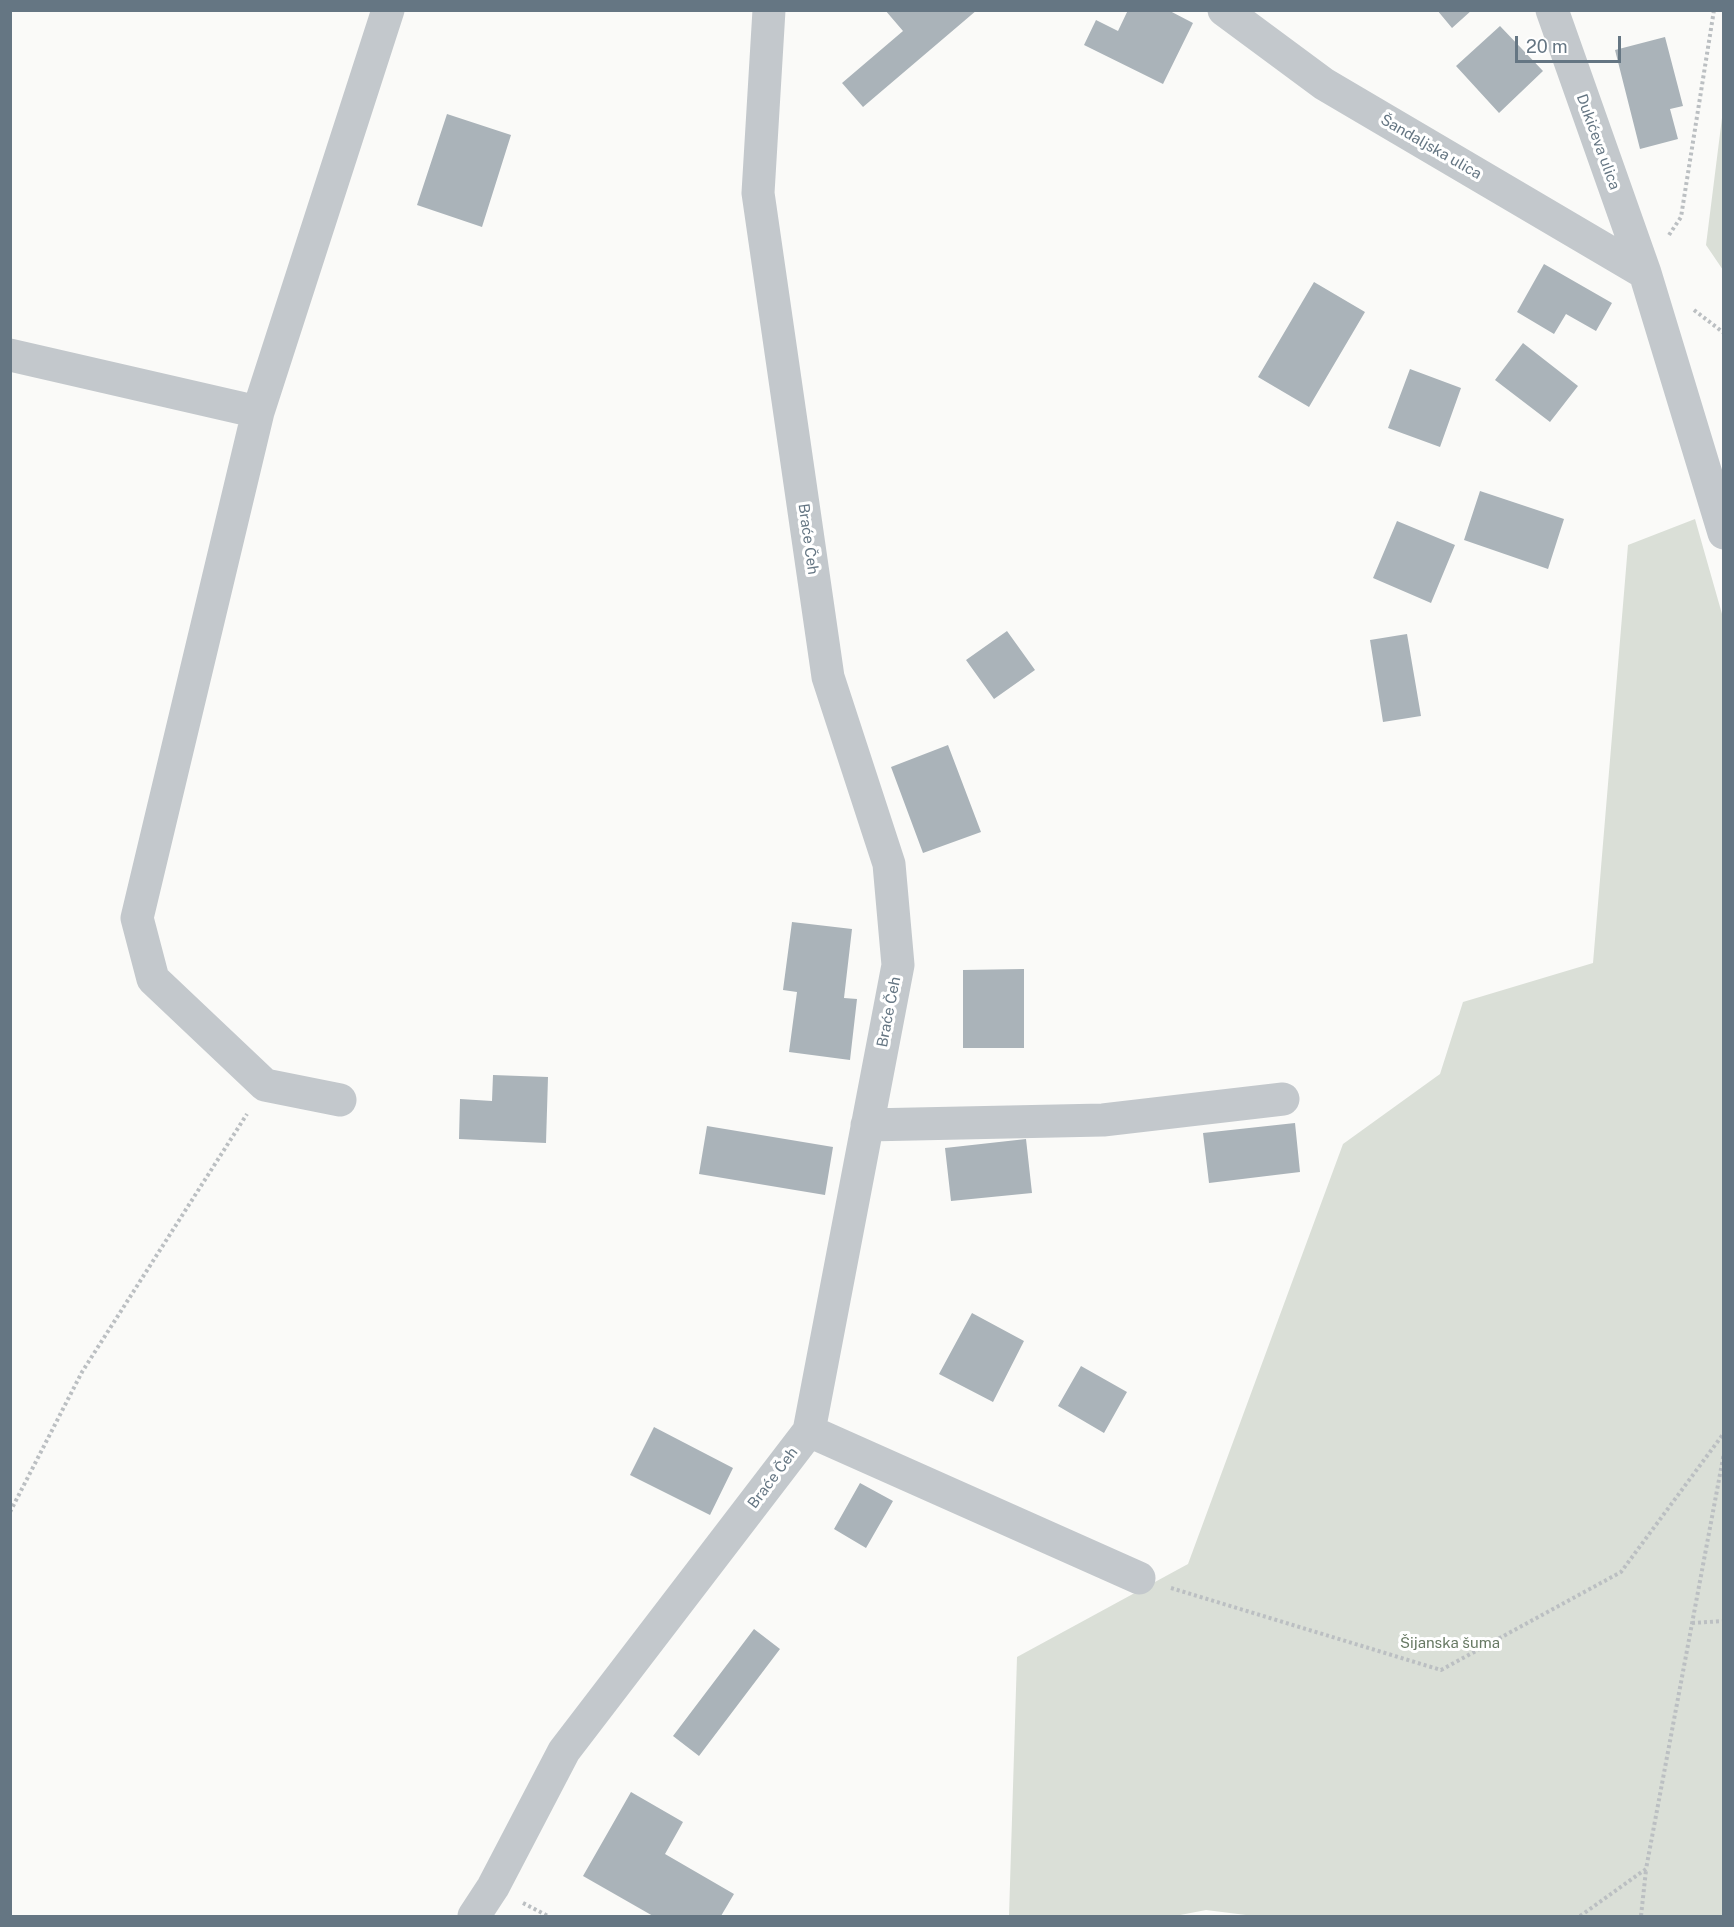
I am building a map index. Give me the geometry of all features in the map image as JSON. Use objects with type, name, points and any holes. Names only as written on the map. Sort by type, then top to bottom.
[{"type":"street","points":[[340,1100],[265,1086],[153,979],[137,918],[258,412],[388,10]]},
{"type":"street","name":"Braće Čeh","points":[[474,1917],[493,1887],[564,1751],[809,1431],[898,965],[890,864],[828,677],[758,193],[769,10]]},
{"type":"street","name":"Šandaljska ulica","points":[[1224,10],[1324,84],[1645,273]]},
{"type":"street","name":"Dukićeva ulica","points":[[1552,10],[1645,273],[1724,533]]},
{"type":"street","points":[[10,355],[258,412]]},
{"type":"street","points":[[867,1125],[1102,1120],[1283,1099]]},
{"type":"street","points":[[809,1431],[1139,1578]]},
{"type":"path","points":[[1645,273],[1681,217],[1714,10]]},
{"type":"path","points":[[10,1512],[82,1372],[265,1086]]},
{"type":"path","points":[[1139,1578],[1441,1670],[1621,1572],[1724,1433]]},
{"type":"path","points":[[1641,1917],[1646,1869],[1724,1453]]},
{"type":"path","points":[[1692,1623],[1724,1621]]},
{"type":"path","points":[[1580,1917],[1646,1869]]},
{"type":"green space","points":[[1723,110],[1723,270],[1706,245]]},
{"type":"green space","name":"Šijanska šuma","points":[[1695,519],[1724,621],[1723,1916],[1254,1916],[1206,1910],[1175,1916],[1009,1916],[1017,1657],[1188,1564],[1343,1144],[1440,1074],[1463,1002],[1593,963],[1628,545]]},
{"type":"building","points":[[885,10],[977,10],[863,107],[842,83],[903,31]]},
{"type":"building","points":[[1128,10],[1168,10],[1193,23],[1163,84],[1084,45],[1096,20],[1118,31]]},
{"type":"building","points":[[1437,10],[1472,10],[1452,28]]},
{"type":"building","points":[[1500,26],[1543,71],[1499,113],[1456,66]]},
{"type":"building","points":[[1665,37],[1683,106],[1670,109],[1678,139],[1640,149],[1615,50]]},
{"type":"building","points":[[447,114],[511,135],[482,227],[417,205]]},
{"type":"building","points":[[1544,264],[1612,303],[1596,331],[1566,314],[1554,334],[1517,312]]},
{"type":"building","points":[[1314,282],[1365,312],[1309,407],[1258,377]]},
{"type":"building","points":[[1523,343],[1578,386],[1550,422],[1495,380]]},
{"type":"building","points":[[1410,369],[1461,388],[1440,447],[1388,428]]},
{"type":"building","points":[[1480,491],[1564,519],[1548,569],[1464,540]]},
{"type":"building","points":[[1397,521],[1455,545],[1431,603],[1373,578]]},
{"type":"building","points":[[1007,631],[1035,670],[994,699],[966,660]]},
{"type":"building","points":[[1407,634],[1421,716],[1383,722],[1370,640]]},
{"type":"building","points":[[948,745],[981,832],[923,853],[891,767]]},
{"type":"building","points":[[792,922],[852,929],[844,998],[857,999],[850,1060],[789,1052],[797,992],[783,990]]},
{"type":"building","points":[[1024,969],[1024,1048],[963,1048],[963,970]]},
{"type":"building","points":[[493,1075],[548,1077],[546,1143],[459,1139],[460,1099],[492,1101]]},
{"type":"building","points":[[1295,1123],[1300,1172],[1209,1183],[1203,1133]]},
{"type":"building","points":[[707,1126],[833,1147],[825,1195],[699,1174]]},
{"type":"building","points":[[1026,1139],[1032,1193],[951,1201],[945,1148]]},
{"type":"building","points":[[972,1313],[1024,1341],[993,1402],[939,1374]]},
{"type":"building","points":[[1081,1366],[1127,1392],[1104,1433],[1058,1406]]},
{"type":"building","points":[[654,1427],[733,1468],[710,1515],[630,1475]]},
{"type":"building","points":[[860,1483],[893,1501],[866,1548],[834,1529]]},
{"type":"building","points":[[754,1629],[780,1649],[699,1756],[673,1736]]},
{"type":"building","points":[[631,1792],[683,1822],[665,1854],[734,1894],[721,1916],[653,1916],[583,1876]]}]
